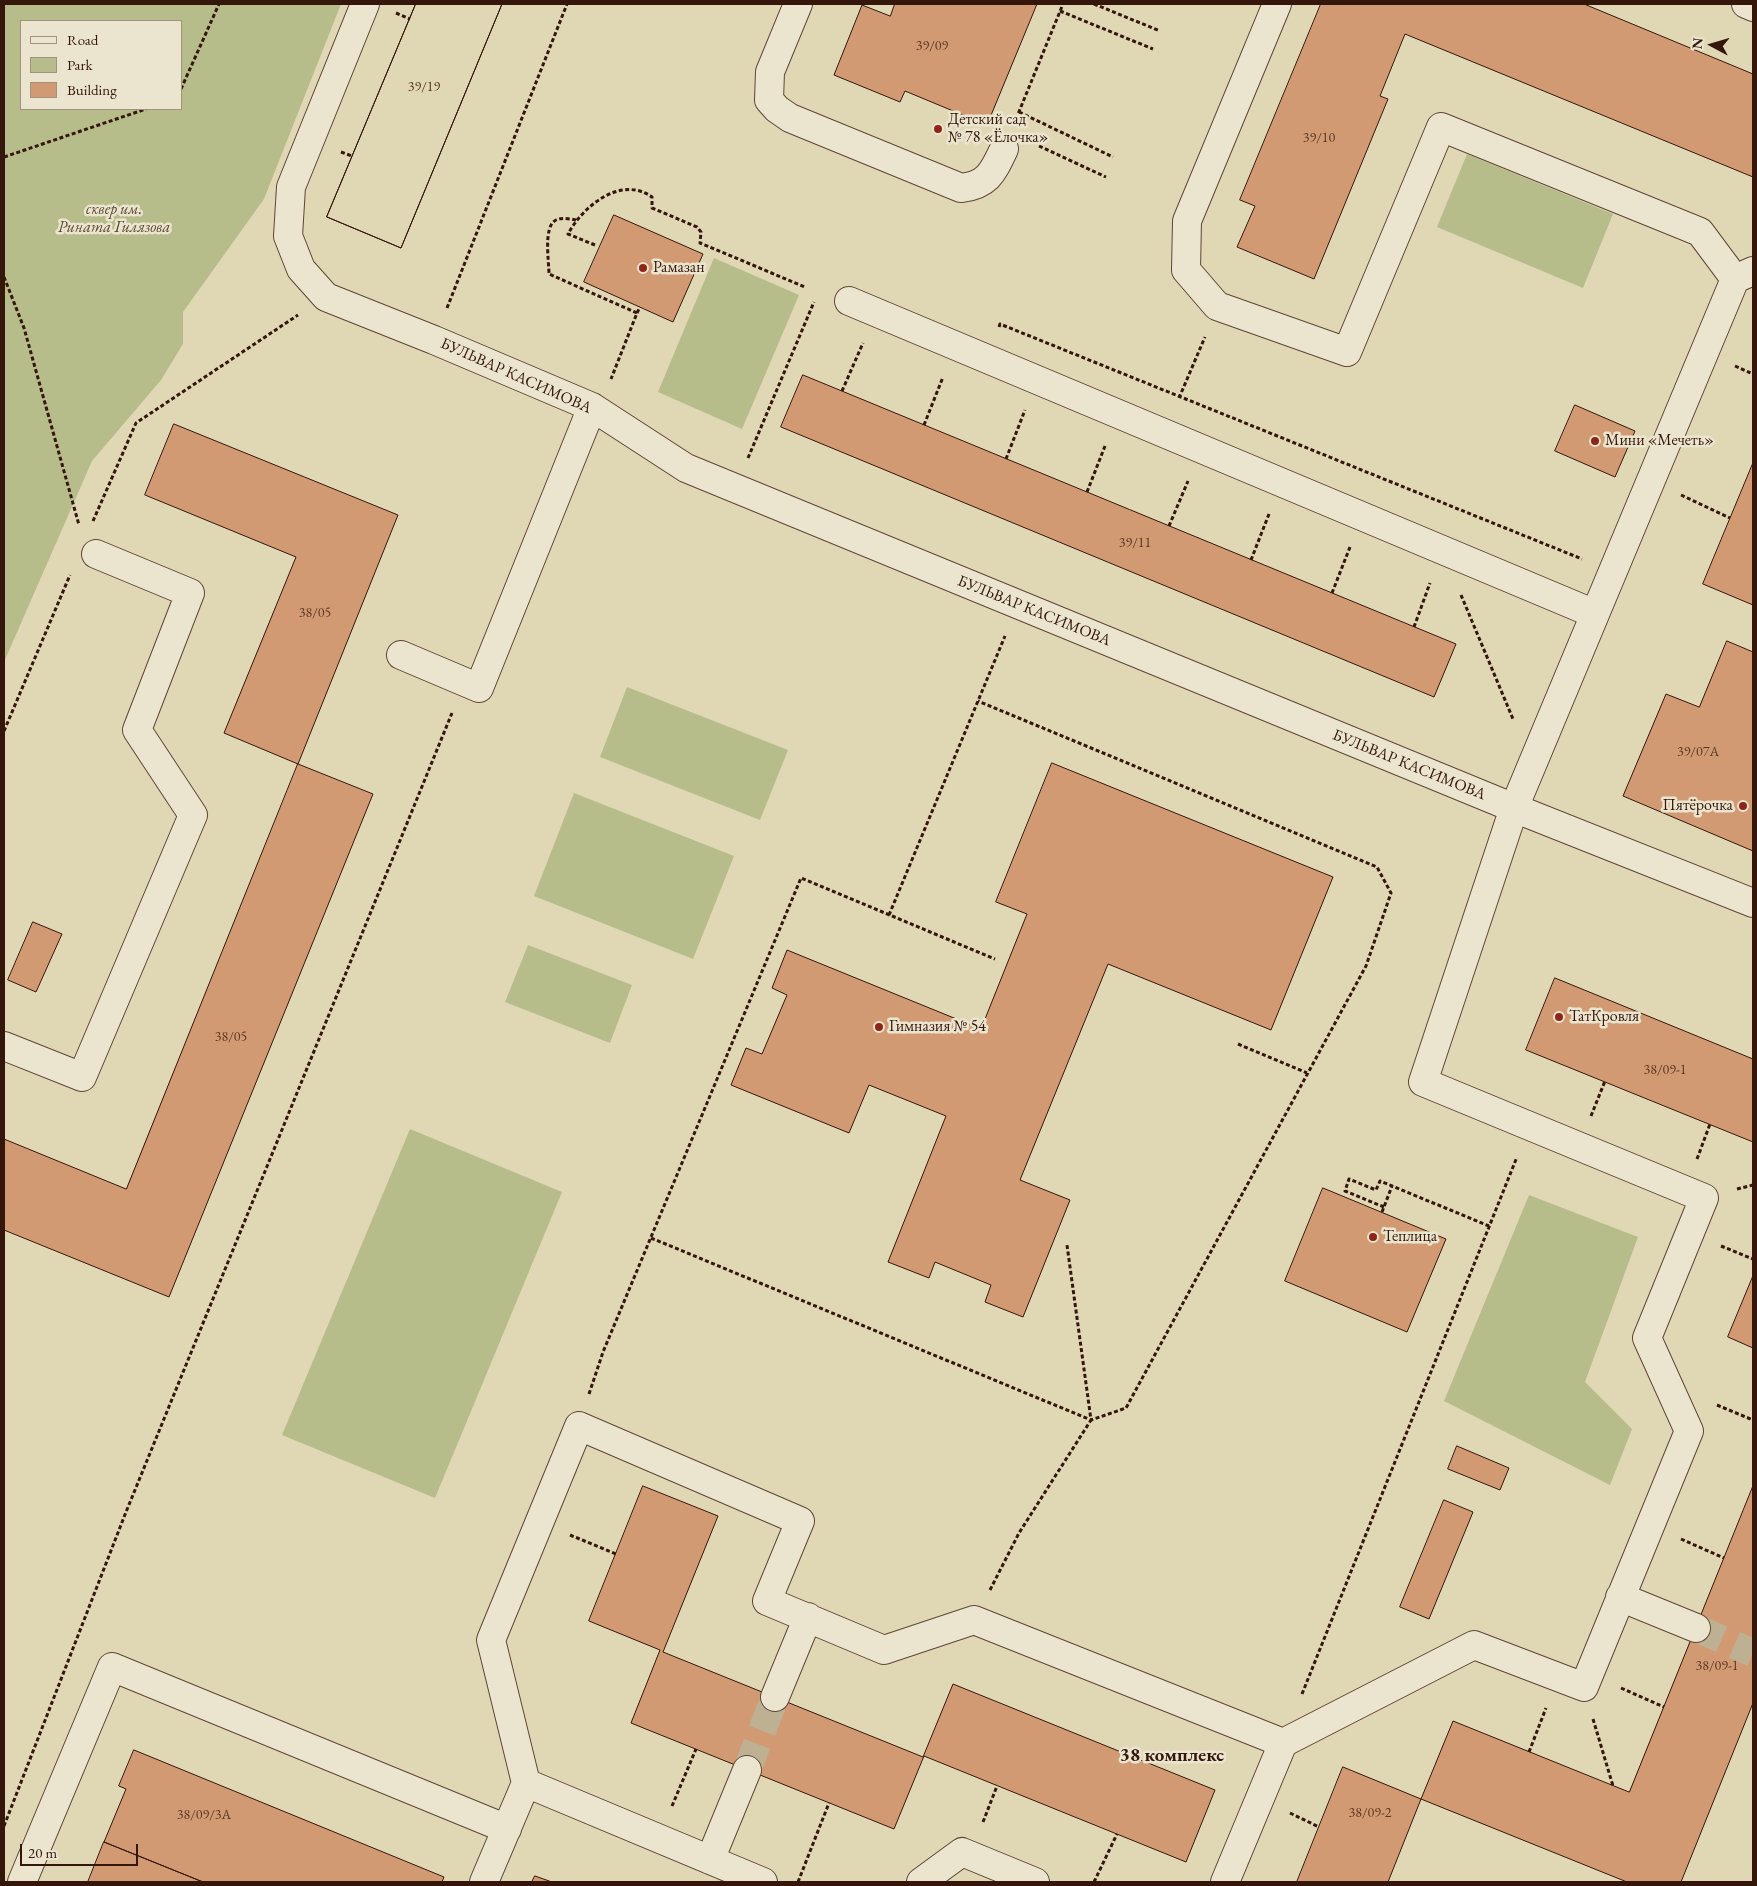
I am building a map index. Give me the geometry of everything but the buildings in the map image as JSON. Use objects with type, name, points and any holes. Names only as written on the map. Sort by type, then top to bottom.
[{"type":"street","points":[[326,297],[301,269],[288,236],[291,187],[365,4]]},
{"type":"street","points":[[798,4],[770,72],[768,100],[790,118],[961,188],[975,187],[987,179],[995,169],[1007,141]]},
{"type":"street","points":[[1225,1882],[1283,1743],[1474,1645],[1558,1677],[1586,1681],[1689,1431],[1647,1338],[1704,1198],[1423,1082],[1514,808],[1651,480],[1744,275],[1700,232],[1441,127],[1347,352],[1218,306],[1186,270],[1187,221],[1277,4]]},
{"type":"street","points":[[1746,4],[1753,7]]},
{"type":"street","name":"БУЛЬВАР КАСИМОВА","points":[[326,297],[434,340],[592,408],[686,468],[1514,808],[1753,903]]},
{"type":"street","points":[[849,301],[1595,614]]},
{"type":"street","points":[[401,655],[479,688],[592,408]]},
{"type":"street","points":[[4,1046],[82,1077],[192,814],[137,730],[190,593],[96,554]]},
{"type":"street","points":[[484,1882],[526,1783],[491,1640],[578,1426],[800,1521],[767,1601],[884,1650],[974,1620],[1283,1743]]},
{"type":"street","points":[[1620,1597],[1696,1628]]},
{"type":"street","points":[[776,1697],[808,1617]]},
{"type":"street","points":[[22,1882],[112,1667],[506,1829]]},
{"type":"street","points":[[710,1860],[747,1770]]},
{"type":"street","points":[[526,1783],[763,1882]]},
{"type":"street","points":[[921,1882],[962,1852],[1035,1882]]},
{"type":"path","points":[[182,87],[219,4]]},
{"type":"path","points":[[434,340],[567,4]]},
{"type":"path","points":[[1063,4],[1007,141],[1106,177]]},
{"type":"path","points":[[1094,4],[1160,31]]},
{"type":"path","points":[[1060,11],[1153,49]]},
{"type":"path","points":[[4,157],[143,110]]},
{"type":"path","points":[[1019,112],[1113,157]]},
{"type":"path","points":[[595,245],[568,234],[576,220],[606,196],[628,189],[639,190],[652,197],[652,208],[697,227],[701,232],[700,243],[805,288]]},
{"type":"path","points":[[576,220],[558,219],[553,221],[549,229],[548,239],[549,274],[637,313]]},
{"type":"path","points":[[4,277],[24,328],[81,532]]},
{"type":"path","points":[[735,488],[820,289],[849,301]]},
{"type":"path","points":[[92,523],[136,423],[326,297]]},
{"type":"path","points":[[1165,433],[1218,306]]},
{"type":"path","points":[[612,377],[640,307]]},
{"type":"path","points":[[842,391],[876,312]]},
{"type":"path","points":[[986,359],[1000,324],[1613,572]]},
{"type":"path","points":[[924,425],[955,346]]},
{"type":"path","points":[[1006,459],[1037,380]]},
{"type":"path","points":[[1088,492],[1118,414]]},
{"type":"path","points":[[1169,526],[1202,449]]},
{"type":"path","points":[[1651,480],[1730,518]]},
{"type":"path","points":[[1251,560],[1282,482]]},
{"type":"path","points":[[1332,593],[1363,516]]},
{"type":"path","points":[[1414,627],[1442,550]]},
{"type":"path","points":[[1442,550],[1532,765]]},
{"type":"path","points":[[4,730],[72,569]]},
{"type":"path","points":[[889,915],[992,666]]},
{"type":"path","points":[[4,1826],[126,1512],[465,682]]},
{"type":"path","points":[[651,1238],[1090,1420],[1126,1408],[1366,966],[1391,893],[1377,867],[978,700]]},
{"type":"path","points":[[578,1426],[603,1352],[801,878],[995,959]]},
{"type":"path","points":[[1238,1044],[1307,1073]]},
{"type":"path","points":[[1283,1743],[1530,1126]]},
{"type":"path","points":[[1384,1207],[1345,1191],[1349,1179],[1376,1190],[1380,1181],[1490,1226]]},
{"type":"path","points":[[1382,1212],[1392,1186]]},
{"type":"path","points":[[974,1620],[1020,1533],[1090,1420],[1067,1245]]},
{"type":"path","points":[[540,1522],[616,1554]]},
{"type":"path","points":[[1649,1526],[1724,1558]]},
{"type":"path","points":[[1529,1752],[1558,1677]]},
{"type":"path","points":[[1586,1681],[1664,1707]]},
{"type":"path","points":[[1586,1681],[1613,1786]]},
{"type":"path","points":[[658,1838],[696,1749]]},
{"type":"path","points":[[798,1882],[829,1803]]},
{"type":"path","points":[[1094,1882],[1117,1834]]},
{"type":"green space","name":"сквер им. Рината Гилязова","points":[[4,4],[341,4],[264,199],[183,312],[183,344],[161,380],[92,461],[4,662]]},
{"type":"green space","points":[[1467,154],[1613,214],[1583,288],[1437,227]]},
{"type":"green space","points":[[714,258],[799,295],[742,429],[658,392]]},
{"type":"green space","points":[[627,687],[788,750],[760,820],[600,757]]},
{"type":"green space","points":[[574,793],[734,856],[693,959],[534,896]]},
{"type":"green space","points":[[528,945],[632,985],[610,1043],[505,1002]]},
{"type":"green space","points":[[410,1129],[562,1192],[435,1498],[282,1435]]},
{"type":"green space","points":[[1529,1195],[1638,1237],[1585,1382],[1632,1429],[1610,1485],[1444,1401]]},
{"type":"tunnel","points":[[1696,1628],[1753,1653]]},
{"type":"tunnel","points":[[747,1770],[775,1697]]},
{"type":"place","name":"Детский сад № 78 «Ёлочка»","points":[[938,129]]},
{"type":"place","name":"Рамазан","points":[[643,268]]},
{"type":"place","name":"Мини «Мечеть»","points":[[1595,441]]},
{"type":"place","name":"Пятёрочка","points":[[1743,806]]},
{"type":"place","name":"ТатКровля","points":[[1559,1017]]},
{"type":"place","name":"Гимназия № 54","points":[[879,1027]]},
{"type":"place","name":"Теплица","points":[[1373,1237]]},
{"type":"district","name":"38 комплекс","points":[[1172,1756]]}]
